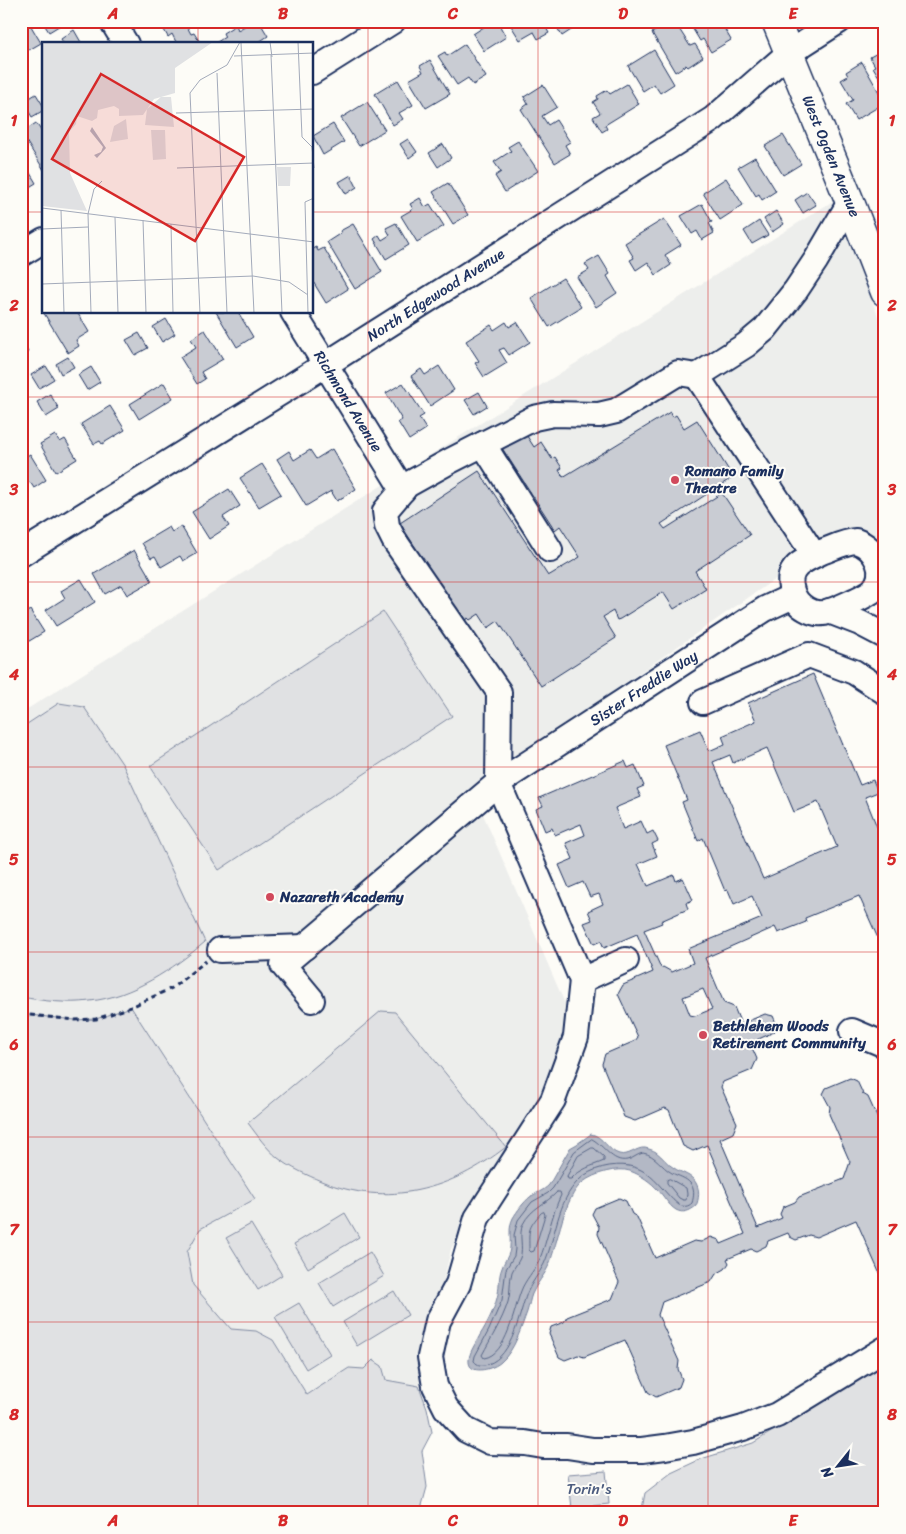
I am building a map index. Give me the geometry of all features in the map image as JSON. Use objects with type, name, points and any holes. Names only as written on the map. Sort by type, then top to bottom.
[{"type":"main road","name":"West Ogden Avenue","points":[[776,21],[883,283]]},
{"type":"street","points":[[112,21],[125,42]]},
{"type":"street","points":[[314,71],[393,21]]},
{"type":"street","name":"North Edgewood Avenue","points":[[21,554],[325,365],[713,119],[789,53],[838,21]]},
{"type":"street","points":[[850,202],[796,290],[765,329],[746,345],[697,376],[678,374],[616,411],[599,415],[553,414],[534,418],[407,485],[385,511],[387,526],[404,554],[499,692],[498,783],[582,980],[576,1038],[553,1100],[477,1218],[458,1284],[438,1321],[430,1357],[435,1386],[446,1408],[466,1430],[490,1442],[608,1450],[665,1448],[759,1423],[777,1415],[885,1349]]},
{"type":"street","points":[[21,254],[42,241]]},
{"type":"street","name":"Richmond Avenue","points":[[293,314],[403,490]]},
{"type":"street","points":[[697,376],[814,556]]},
{"type":"street","points":[[483,444],[550,550]]},
{"type":"street","points":[[856,541],[864,544],[881,559],[878,582],[874,590],[867,595],[829,611],[823,613],[807,610],[793,596],[790,586],[791,576],[795,568],[802,561],[846,542],[856,541]]},
{"type":"street","name":"Sister Freddie Way","points":[[312,1000],[283,965],[498,783],[765,609],[793,596]]},
{"type":"street","points":[[829,611],[860,623],[885,636]]},
{"type":"street","points":[[703,702],[808,655],[854,672],[885,692]]},
{"type":"street","points":[[220,950],[305,947]]},
{"type":"street","points":[[582,980],[626,960]]},
{"type":"street","points":[[852,1031],[885,1045]]},
{"type":"path","points":[[21,1014],[75,1020],[96,1020],[131,1007],[172,988],[220,950]]},
{"type":"shaded area","name":"Nazareth Academy","points":[[833,201],[885,334],[885,552],[873,546],[791,568],[472,789],[566,1006],[563,1050],[546,1094],[451,1249],[419,1386],[385,1380],[382,1366],[364,1369],[349,1368],[307,1395],[273,1340],[256,1331],[231,1329],[192,1285],[187,1251],[200,1229],[255,1199],[131,1007],[96,1019],[75,1020],[21,1014],[21,713]]},
{"type":"green space","points":[[383,612],[452,716],[219,870],[150,766]]},
{"type":"green space","points":[[59,703],[84,707],[123,765],[205,942],[166,971],[136,988],[106,998],[81,1002],[56,1002],[21,997],[21,728]]},
{"type":"green space","points":[[131,1007],[255,1199],[200,1229],[187,1252],[193,1285],[231,1329],[256,1331],[273,1340],[307,1395],[349,1368],[364,1369],[373,1360],[382,1366],[386,1380],[419,1386],[427,1408],[432,1432],[422,1451],[427,1487],[421,1509],[423,1513],[21,1513],[21,1014],[75,1020],[96,1019]]},
{"type":"green space","points":[[381,1011],[395,1012],[506,1147],[485,1162],[441,1184],[418,1190],[394,1193],[370,1193],[346,1189],[321,1181],[288,1165],[270,1150],[248,1123]]},
{"type":"green space","points":[[345,1213],[359,1237],[308,1268],[294,1244]]},
{"type":"green space","points":[[251,1224],[282,1275],[258,1290],[226,1238]]},
{"type":"green space","points":[[370,1252],[384,1276],[333,1307],[319,1283]]},
{"type":"green space","points":[[394,1291],[408,1315],[357,1346],[343,1322]]},
{"type":"green space","points":[[299,1303],[330,1354],[306,1369],[275,1317]]},
{"type":"green space","points":[[885,1363],[885,1513],[636,1513],[642,1509],[645,1493],[671,1473],[701,1459],[753,1443]]},
{"type":"green space","name":"Torin's","points":[[606,1471],[609,1504],[572,1508],[568,1474]]},
{"type":"water","points":[[591,1134],[595,1135],[619,1154],[623,1155],[642,1148],[656,1152],[677,1170],[694,1180],[699,1192],[696,1206],[681,1212],[676,1210],[652,1184],[630,1171],[606,1172],[583,1182],[576,1189],[566,1209],[549,1265],[532,1294],[514,1345],[498,1365],[476,1370],[470,1365],[469,1359],[473,1347],[496,1303],[501,1271],[510,1250],[511,1222],[528,1199],[549,1185],[570,1148]]},
{"type":"building","points":[[21,21],[28,21],[41,43],[21,52]]},
{"type":"building","points":[[42,21],[67,21],[49,32]]},
{"type":"building","points":[[159,21],[184,21],[191,34],[194,33],[200,42],[176,42],[172,34],[168,37]]},
{"type":"building","points":[[253,21],[259,21],[268,36],[259,42],[217,42],[225,37],[223,33],[236,25],[238,30]]},
{"type":"building","points":[[493,21],[497,21],[506,37],[484,51],[473,34]]},
{"type":"building","points":[[508,21],[542,21],[549,33],[538,39],[534,32],[520,40]]},
{"type":"building","points":[[553,21],[585,21],[562,36]]},
{"type":"building","points":[[674,21],[690,46],[695,44],[703,57],[688,67],[686,65],[675,72],[652,33]]},
{"type":"building","points":[[688,21],[724,21],[727,27],[724,28],[731,40],[711,52],[703,39],[700,41]]},
{"type":"building","points":[[74,30],[81,42],[63,42],[61,39]]},
{"type":"building","points":[[465,44],[486,77],[473,85],[468,78],[457,85],[438,56],[445,52],[447,56]]},
{"type":"building","points":[[885,49],[885,87],[873,67],[875,66],[870,57]]},
{"type":"building","points":[[654,50],[674,84],[660,93],[654,84],[643,91],[628,66]]},
{"type":"building","points":[[430,60],[450,94],[426,108],[409,80],[423,72],[420,66]]},
{"type":"building","points":[[862,62],[885,103],[856,120],[846,104],[853,100],[841,80],[848,76],[846,72]]},
{"type":"building","points":[[398,80],[413,105],[399,113],[403,119],[393,125],[375,94]]},
{"type":"building","points":[[627,84],[639,104],[605,125],[607,129],[602,132],[593,117],[600,113],[593,102],[598,99],[597,96],[607,90],[610,94]]},
{"type":"building","points":[[543,85],[557,107],[542,116],[548,125],[556,120],[570,142],[565,145],[570,154],[555,163],[521,109],[528,104],[524,97]]},
{"type":"building","points":[[36,94],[42,104],[42,111],[32,117],[23,102]]},
{"type":"building","points":[[367,102],[385,130],[359,146],[341,118]]},
{"type":"building","points":[[36,123],[42,132],[42,167],[21,133]]},
{"type":"building","points":[[333,124],[344,142],[323,155],[314,135]]},
{"type":"building","points":[[783,135],[801,164],[783,175],[765,146]]},
{"type":"building","points":[[408,139],[417,152],[409,158],[400,144]]},
{"type":"building","points":[[518,141],[538,171],[505,192],[495,176],[501,172],[494,162],[511,151],[508,147]]},
{"type":"building","points":[[443,144],[451,158],[438,167],[429,153]]},
{"type":"building","points":[[755,157],[776,191],[762,200],[759,194],[756,196],[738,167]]},
{"type":"building","points":[[21,158],[36,183],[21,192]]},
{"type":"building","points":[[351,175],[357,187],[346,194],[339,182]]},
{"type":"building","points":[[726,178],[743,205],[720,220],[703,193]]},
{"type":"building","points":[[448,183],[468,215],[453,224],[433,192]]},
{"type":"building","points":[[807,192],[816,205],[803,213],[795,200]]},
{"type":"building","points":[[420,198],[425,207],[430,204],[444,226],[417,242],[401,216],[413,209],[410,204]]},
{"type":"building","points":[[702,204],[712,222],[709,223],[714,233],[702,240],[697,231],[692,234],[681,216]]},
{"type":"building","points":[[776,211],[784,224],[772,232],[764,219]]},
{"type":"building","points":[[664,219],[681,245],[665,255],[671,265],[656,275],[648,262],[636,270],[630,260],[634,258],[625,243]]},
{"type":"building","points":[[759,221],[768,235],[752,244],[744,231]]},
{"type":"building","points":[[396,223],[409,245],[386,259],[374,239],[379,235],[382,240],[390,235],[386,228]]},
{"type":"building","points":[[353,224],[382,272],[355,289],[327,242],[341,233],[340,231]]},
{"type":"building","points":[[316,247],[318,251],[324,248],[348,289],[326,303],[314,283],[314,248]]},
{"type":"building","points":[[599,256],[610,274],[607,276],[617,293],[596,307],[577,277],[589,270],[585,264]]},
{"type":"building","points":[[563,278],[581,307],[549,327],[531,298]]},
{"type":"building","points":[[44,314],[78,314],[89,332],[76,340],[79,346],[68,353]]},
{"type":"building","points":[[217,314],[239,314],[253,337],[237,347]]},
{"type":"building","points":[[166,319],[175,334],[162,342],[153,327]]},
{"type":"building","points":[[506,322],[509,327],[517,322],[530,342],[509,355],[504,348],[499,350],[507,363],[484,377],[475,363],[479,361],[466,341],[491,325],[494,330]]},
{"type":"building","points":[[205,330],[223,359],[201,372],[205,379],[197,384],[180,357],[196,347],[191,339]]},
{"type":"building","points":[[139,333],[148,348],[135,355],[126,340]]},
{"type":"building","points":[[21,341],[28,352],[21,357]]},
{"type":"building","points":[[68,357],[74,367],[61,374],[56,364]]},
{"type":"building","points":[[46,366],[54,379],[39,388],[31,375]]},
{"type":"building","points":[[439,366],[454,390],[430,406],[411,376],[421,369],[425,375]]},
{"type":"building","points":[[91,367],[100,382],[87,390],[78,375]]},
{"type":"building","points":[[164,383],[173,398],[139,419],[130,404]]},
{"type":"building","points":[[403,383],[424,415],[419,418],[426,429],[409,440],[398,422],[402,420],[386,393]]},
{"type":"building","points":[[479,392],[487,406],[474,414],[465,400]]},
{"type":"building","points":[[50,394],[59,409],[46,417],[37,402]]},
{"type":"building","points":[[110,406],[125,430],[102,444],[100,441],[94,444],[81,424]]},
{"type":"building","points":[[670,412],[673,417],[676,415],[684,428],[697,420],[733,477],[661,524],[665,529],[722,493],[750,535],[695,571],[706,589],[674,609],[663,592],[620,619],[617,620],[613,611],[603,617],[616,638],[541,686],[498,621],[488,628],[479,614],[470,620],[468,618],[462,622],[400,523],[479,471],[548,576],[580,557],[560,526],[555,530],[502,448],[525,433],[534,447],[541,442],[552,459],[555,457],[562,468],[559,470],[563,477]]},
{"type":"building","points":[[55,435],[60,442],[65,439],[77,459],[56,472],[40,444]]},
{"type":"building","points":[[332,449],[356,489],[337,501],[331,491],[306,506],[277,459],[289,451],[294,460],[310,450],[316,459]]},
{"type":"building","points":[[21,451],[25,457],[30,454],[46,480],[34,488],[30,482],[21,488]]},
{"type":"building","points":[[262,464],[281,494],[259,507],[240,478]]},
{"type":"building","points":[[229,489],[240,506],[223,517],[229,526],[209,539],[192,512]]},
{"type":"building","points":[[181,526],[197,553],[183,561],[180,556],[161,567],[155,556],[151,558],[142,543],[169,527],[172,532]]},
{"type":"building","points":[[134,550],[152,581],[127,595],[121,585],[105,594],[94,574]]},
{"type":"building","points":[[81,579],[95,602],[56,626],[46,610],[65,598],[61,591]]},
{"type":"building","points":[[30,610],[44,632],[21,646],[21,616]]},
{"type":"building","name":"Bethlehem Woods Retirement Community","points":[[813,674],[860,785],[873,780],[878,792],[865,797],[877,827],[885,824],[885,954],[859,896],[805,918],[806,922],[778,933],[775,927],[705,958],[724,1003],[734,1007],[741,1024],[765,1014],[773,1016],[777,1025],[774,1032],[750,1043],[757,1059],[752,1070],[723,1082],[721,1087],[737,1123],[733,1133],[720,1139],[758,1228],[782,1218],[780,1214],[783,1207],[795,1202],[799,1197],[844,1179],[850,1162],[829,1114],[830,1107],[823,1094],[826,1088],[850,1078],[857,1081],[863,1094],[868,1097],[885,1135],[885,1275],[879,1272],[856,1220],[816,1237],[809,1235],[796,1240],[790,1237],[788,1233],[768,1241],[766,1246],[756,1251],[751,1249],[727,1259],[729,1263],[725,1269],[716,1274],[711,1282],[662,1302],[658,1315],[679,1361],[678,1369],[682,1379],[679,1387],[656,1397],[648,1392],[625,1340],[584,1357],[578,1355],[565,1360],[559,1357],[549,1334],[551,1327],[564,1322],[567,1317],[612,1299],[619,1282],[598,1234],[599,1227],[592,1214],[595,1208],[619,1198],[626,1201],[632,1214],[637,1217],[655,1258],[694,1241],[701,1242],[711,1237],[719,1240],[721,1244],[745,1234],[707,1145],[693,1151],[683,1146],[669,1110],[665,1108],[635,1121],[624,1117],[602,1064],[605,1054],[635,1041],[638,1037],[618,994],[623,985],[653,972],[637,934],[604,948],[601,941],[594,944],[584,923],[592,920],[588,911],[603,904],[599,894],[590,897],[583,882],[569,888],[559,865],[573,859],[566,843],[585,835],[581,824],[555,835],[552,828],[545,831],[536,809],[543,806],[539,798],[625,761],[628,768],[635,765],[644,786],[637,789],[641,797],[615,808],[623,829],[641,821],[647,834],[653,831],[658,841],[652,844],[657,856],[638,864],[648,886],[674,875],[676,881],[683,878],[693,900],[686,903],[688,909],[644,930],[661,968],[663,967],[672,972],[693,963],[688,949],[762,918],[752,896],[734,904],[728,890],[725,891],[703,838],[698,841],[682,802],[687,800],[664,745],[700,730],[709,751],[725,744],[722,736],[756,721],[748,703]],"holes":[[[767,748],[794,812],[818,802],[837,847],[763,879],[713,762],[730,755],[733,763]],[[703,989],[712,1009],[695,1016],[690,1015],[683,997]]]},
{"type":"place","name":"Romano Family Theatre","points":[[675,480]]},
{"type":"place","name":"Nazareth Academy","points":[[270,897]]},
{"type":"place","name":"Bethlehem Woods Retirement Community","points":[[703,1035]]}]
